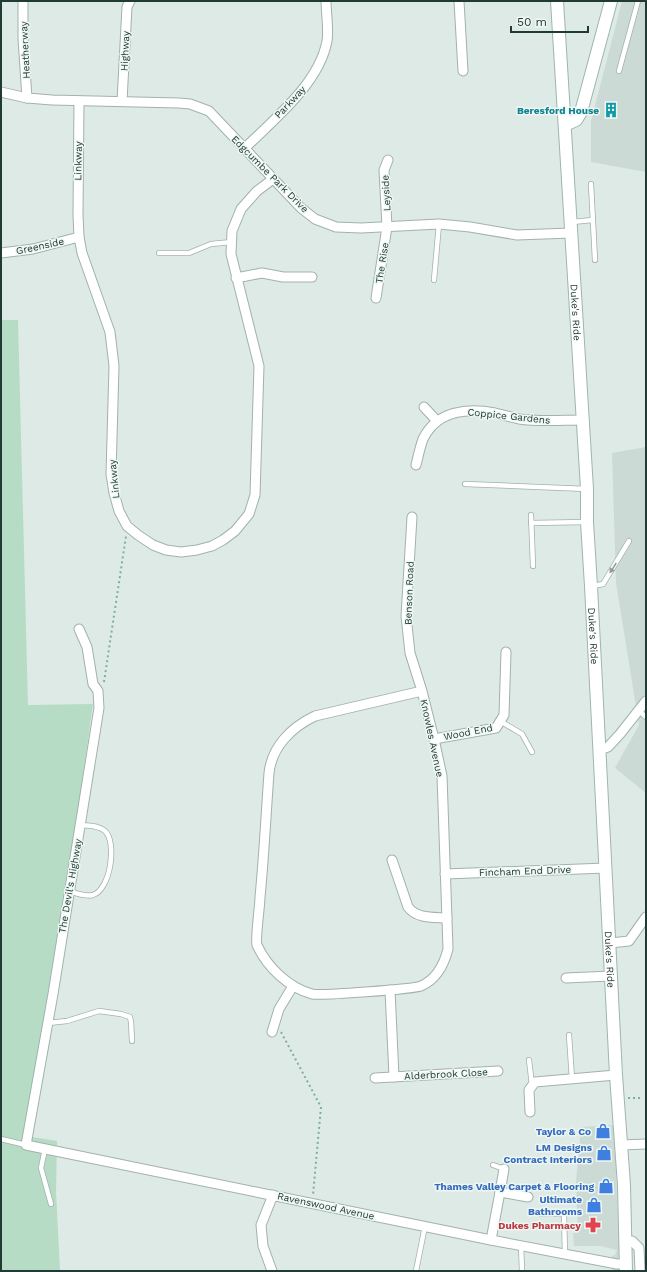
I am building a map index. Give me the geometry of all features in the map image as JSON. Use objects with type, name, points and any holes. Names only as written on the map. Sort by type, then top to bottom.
[{"type":"main road","name":"Duke's Ride","points":[[557,1],[570,228],[584,420],[587,522],[616,1076],[621,1145],[626,1268]]},
{"type":"main road","points":[[565,125],[576,120],[581,112],[611,1]]},
{"type":"street","name":"Heatherway","points":[[23,1],[23,39],[27,98]]},
{"type":"street","name":"Highway","points":[[122,101],[127,7],[130,1]]},
{"type":"street","name":"Parkway","points":[[244,149],[300,94],[318,68],[327,40],[326,1]]},
{"type":"street","points":[[459,1],[463,71]]},
{"type":"street","name":"Edgcumbe Park Drive","points":[[1,92],[27,98],[52,100],[179,103],[202,107],[209,111],[301,208],[316,219],[336,227],[361,228],[439,224],[470,227],[518,235],[570,228]]},
{"type":"street","name":"Linkway","points":[[79,101],[78,237],[82,253],[100,300],[110,332],[114,366],[111,474],[114,493],[119,511],[127,526],[138,536],[153,545],[166,550],[181,552],[197,550],[212,546],[224,540],[235,532],[249,514],[255,496],[259,366],[231,254],[232,231],[241,210],[257,191],[273,179]]},
{"type":"street","name":"Leyside","points":[[387,227],[384,170],[388,160]]},
{"type":"street","name":"The Rise","points":[[376,298],[387,227]]},
{"type":"street","name":"Greenside","points":[[1,253],[33,249],[78,237]]},
{"type":"street","points":[[236,278],[262,273],[283,277],[312,277]]},
{"type":"street","points":[[424,407],[437,421]]},
{"type":"street","name":"Coppice Gardens","points":[[416,466],[420,446],[424,437],[437,421],[449,414],[471,411],[494,413],[527,420],[584,420]]},
{"type":"street","name":"Benson Road","points":[[412,517],[406,616],[410,653],[422,691]]},
{"type":"street","name":"The Devil's Highway","points":[[26,1145],[48,1023],[99,708],[98,691],[93,684],[87,647],[79,629]]},
{"type":"street","name":"Wood End","points":[[434,739],[496,728],[504,716],[506,652]]},
{"type":"street","name":"Knowles Avenue","points":[[422,691],[442,776],[448,949],[444,963],[435,976],[420,987],[313,995],[293,986],[270,967],[256,944],[269,767],[274,755],[284,739],[292,730],[315,716],[422,691]]},
{"type":"street","points":[[599,750],[608,746],[620,734],[646,701]]},
{"type":"street","points":[[392,860],[408,907],[421,916],[447,918]]},
{"type":"street","name":"Fincham End Drive","points":[[445,874],[606,868]]},
{"type":"street","points":[[610,943],[629,940],[646,917]]},
{"type":"street","points":[[566,978],[611,976]]},
{"type":"street","points":[[272,1032],[279,1009],[293,986]]},
{"type":"street","name":"Alderbrook Close","points":[[390,990],[394,1077]]},
{"type":"street","name":"Alderbrook Close","points":[[375,1078],[498,1072]]},
{"type":"street","points":[[530,1112],[529,1090],[535,1082],[616,1076]]},
{"type":"street","points":[[621,1145],[646,1144]]},
{"type":"street","name":"Ravenswood Avenue","points":[[26,1145],[491,1240],[617,1264],[626,1268]]},
{"type":"street","points":[[491,1240],[504,1169]]},
{"type":"street","points":[[500,1192],[528,1197]]},
{"type":"street","points":[[272,1271],[263,1246],[262,1225],[273,1195]]},
{"type":"street","points":[[625,1241],[632,1241],[639,1248],[640,1271]]},
{"type":"lane","points":[[620,71],[638,1]]},
{"type":"lane","points":[[591,184],[595,260]]},
{"type":"lane","points":[[570,228],[593,220]]},
{"type":"lane","points":[[434,280],[439,224]]},
{"type":"lane","points":[[159,253],[189,253],[211,244],[232,242]]},
{"type":"lane","points":[[465,484],[587,489]]},
{"type":"lane","points":[[531,515],[533,566]]},
{"type":"lane","points":[[531,523],[587,522]]},
{"type":"lane","points":[[591,586],[603,584],[629,542]]},
{"type":"lane","points":[[639,711],[646,717]]},
{"type":"lane","points":[[500,721],[522,734],[532,752]]},
{"type":"lane","points":[[69,891],[86,895],[94,894],[106,884],[108,875],[111,858],[110,839],[106,832],[98,827],[81,825]]},
{"type":"lane","points":[[48,1023],[67,1021],[99,1011],[121,1014],[130,1017],[132,1041]]},
{"type":"lane","points":[[569,1035],[572,1080]]},
{"type":"lane","points":[[529,1060],[532,1087]]},
{"type":"lane","points":[[1,1139],[26,1145]]},
{"type":"lane","points":[[45,1149],[41,1168],[51,1204]]},
{"type":"lane","points":[[493,1165],[504,1169]]},
{"type":"lane","points":[[541,1214],[564,1214],[565,1254]]},
{"type":"lane","points":[[416,1271],[425,1226]]},
{"type":"lane","points":[[521,1246],[522,1271]]},
{"type":"path","points":[[98,691],[104,682],[127,526]]},
{"type":"path","points":[[275,1020],[321,1107],[312,1203]]},
{"type":"path","points":[[626,1097],[641,1098]]},
{"type":"shaded area","points":[[622,1],[646,1],[646,172],[591,162],[591,121]]},
{"type":"shaded area","points":[[646,447],[646,793],[615,768],[639,725],[616,583],[612,453]]},
{"type":"shaded area","points":[[615,1125],[620,1271],[612,1271],[612,1256],[615,1255],[617,1250],[600,1246],[574,1246],[573,1233],[578,1233],[576,1182],[581,1127]]},
{"type":"green space","points":[[1,320],[18,320],[28,705],[93,704],[49,993],[32,1137],[57,1141],[56,1192],[60,1271],[1,1271]]},
{"type":"place","name":"Beresford House","points":[[611,110]]},
{"type":"place","name":"Taylor & Co","points":[[603,1131]]},
{"type":"place","name":"LM Designs Contract Interiors","points":[[604,1153]]},
{"type":"place","name":"Thames Valley Carpet & Flooring","points":[[606,1186]]},
{"type":"place","name":"Ultimate Bathrooms","points":[[594,1205]]},
{"type":"place","name":"Dukes Pharmacy","points":[[593,1225]]}]
